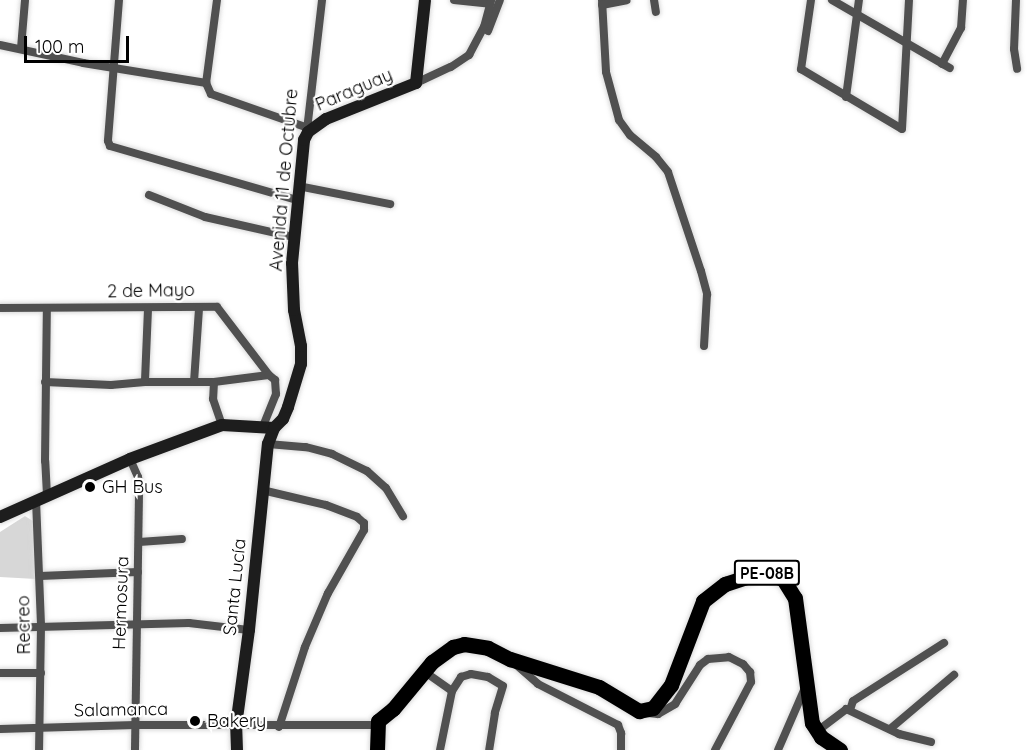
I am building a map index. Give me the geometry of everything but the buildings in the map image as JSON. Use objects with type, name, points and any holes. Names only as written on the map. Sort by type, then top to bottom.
[{"type":"highway","name":"PE-08B","points":[[639,711],[653,708],[671,685],[703,601],[725,584],[762,572],[783,579],[795,598],[812,723],[816,732]]},
{"type":"highway","points":[[377,750],[383,722],[424,672],[444,652],[464,644],[488,648],[510,659],[599,687],[639,711]]},
{"type":"highway","points":[[383,722],[385,750]]},
{"type":"highway","points":[[816,732],[840,750]]},
{"type":"street","points":[[21,48],[25,0]]},
{"type":"street","points":[[119,0],[108,141],[110,146],[297,200]]},
{"type":"street","points":[[217,0],[206,83],[211,94],[307,130]]},
{"type":"street","name":"Avenida 11 de Octubre","points":[[268,428],[288,407],[301,364],[302,346],[292,288],[293,237],[322,0]]},
{"type":"street","points":[[416,83],[425,0]]},
{"type":"street","points":[[454,0],[491,2],[484,27],[469,55]]},
{"type":"street","points":[[416,83],[451,67],[469,55],[489,28],[500,0]]},
{"type":"street","points":[[627,0],[602,2],[606,72],[619,120],[630,135],[656,157],[668,172],[680,202],[707,294],[704,346]]},
{"type":"street","points":[[654,0],[656,12]]},
{"type":"street","points":[[811,0],[801,69],[902,129],[909,0]]},
{"type":"street","points":[[832,0],[946,66],[957,39],[963,0]]},
{"type":"street","points":[[846,97],[859,0]]},
{"type":"street","points":[[1016,0],[1014,49],[1017,69]]},
{"type":"street","points":[[0,45],[206,83]]},
{"type":"street","name":"Paraguay","points":[[307,130],[416,83]]},
{"type":"street","points":[[298,186],[390,204]]},
{"type":"street","points":[[148,195],[205,217],[293,237]]},
{"type":"street","name":"2 de Mayo","points":[[0,308],[218,307],[268,375]]},
{"type":"street","name":"Recreo","points":[[39,750],[41,498],[47,308]]},
{"type":"street","points":[[194,382],[199,308]]},
{"type":"street","points":[[145,382],[148,309]]},
{"type":"street","points":[[0,517],[130,459],[222,425],[268,428],[276,394],[275,380],[268,375],[214,382],[145,382],[111,385],[45,382]]},
{"type":"street","points":[[214,382],[213,399],[222,425]]},
{"type":"street","name":"Santa Lucía","points":[[237,750],[236,726],[249,630],[268,428]]},
{"type":"street","points":[[268,444],[306,447],[359,467],[386,488],[403,516]]},
{"type":"street","name":"Hermosura","points":[[130,459],[138,477],[135,750]]},
{"type":"street","points":[[262,490],[326,504],[361,519],[364,530],[328,593],[305,647],[279,727]]},
{"type":"street","points":[[139,542],[182,539]]},
{"type":"street","points":[[40,576],[138,572]]},
{"type":"street","points":[[0,628],[211,624],[249,630]]},
{"type":"street","points":[[850,710],[853,701],[944,643]]},
{"type":"street","points":[[639,711],[658,714],[666,711],[675,704],[700,665],[708,659],[729,657],[742,664],[750,672],[751,682],[714,750]]},
{"type":"street","points":[[510,659],[538,684],[618,725],[621,733],[621,750]]},
{"type":"street","points":[[424,672],[452,691]]},
{"type":"street","points":[[0,673],[41,673]]},
{"type":"street","points":[[440,750],[452,691],[461,677],[471,674],[488,676],[503,686],[495,713],[489,750]]},
{"type":"street","points":[[890,729],[954,675]]},
{"type":"street","points":[[778,750],[793,711],[807,685]]},
{"type":"street","points":[[816,732],[842,711],[850,710],[890,729],[931,742]]},
{"type":"street","name":"Salamanca","points":[[0,729],[135,725],[279,727],[383,722]]},
{"type":"shaded area","points":[[25,516],[39,525],[36,579],[0,577],[0,532]]},
{"type":"place","name":"GH Bus","points":[[90,487]]},
{"type":"place","name":"Bakery","points":[[195,721]]}]
